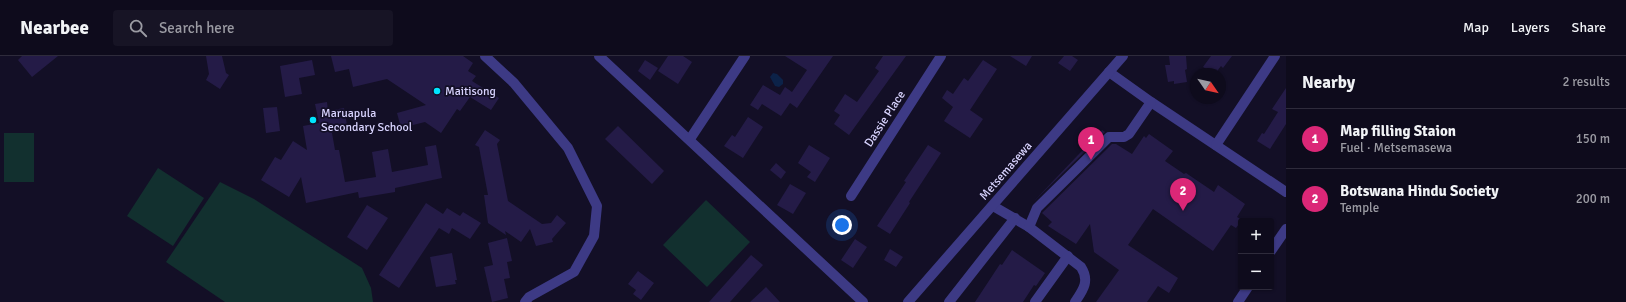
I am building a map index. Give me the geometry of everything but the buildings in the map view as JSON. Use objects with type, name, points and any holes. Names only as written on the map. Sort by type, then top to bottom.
[{"type":"street","points":[[485,56],[514,83],[568,148],[597,206],[594,236],[574,272],[529,297],[525,302]]},
{"type":"street","points":[[600,56],[863,302]]},
{"type":"street","points":[[690,139],[744,56]]},
{"type":"street","name":"Dassie Place","points":[[851,196],[941,56]]},
{"type":"street","name":"Metsemasewa","points":[[908,302],[1123,56]]},
{"type":"street","points":[[1216,145],[1275,56]]},
{"type":"street","points":[[1109,72],[1151,102],[1286,192]]},
{"type":"street","points":[[1029,227],[1037,208],[1109,137],[1124,137],[1130,133],[1151,102]]},
{"type":"street","points":[[993,206],[1029,227],[1081,267],[1085,276],[1084,288],[1074,302]]},
{"type":"street","points":[[949,302],[1015,218]]},
{"type":"street","points":[[1274,247],[1286,229]]},
{"type":"street","points":[[1036,302],[1068,256]]},
{"type":"street","points":[[1238,302],[1246,290]]},
{"type":"green space","points":[[4,133],[34,133],[34,182],[4,182]]},
{"type":"green space","points":[[158,168],[204,198],[173,246],[127,216]]},
{"type":"green space","points":[[220,182],[254,199],[362,268],[371,288],[373,302],[225,302],[166,262]]},
{"type":"green space","points":[[706,200],[750,242],[707,287],[663,245]]},
{"type":"water","points":[[773,73],[777,74],[783,80],[783,84],[779,87],[775,86],[770,77]]},
{"type":"place","name":"Maitisong","points":[[437,91]]},
{"type":"place","name":"Maruapula Secondary School","points":[[313,120]]},
{"type":"place","name":"Map filling Staion","points":[[1091,160]]},
{"type":"place","name":"Botswana Hindu Society","points":[[1183,211]]}]
